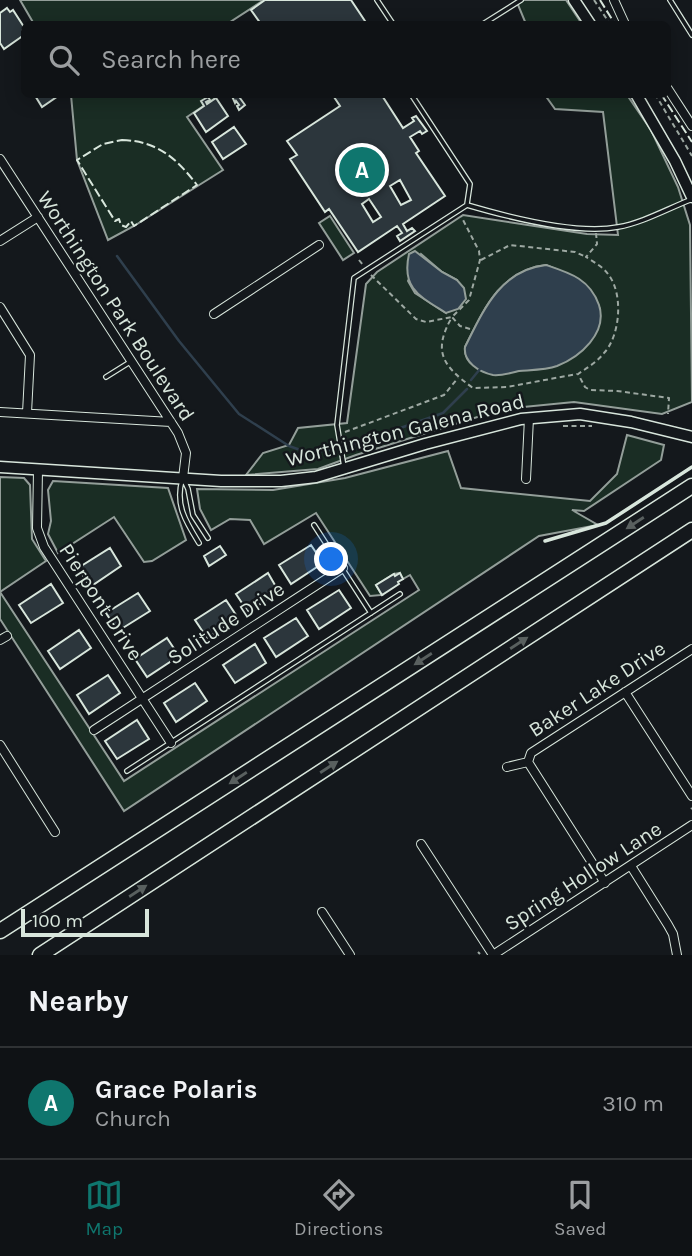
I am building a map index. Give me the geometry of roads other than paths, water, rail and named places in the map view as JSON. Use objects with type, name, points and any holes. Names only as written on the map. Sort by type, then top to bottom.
[{"type":"highway","points":[[0,931],[692,486]]},
{"type":"highway","points":[[40,955],[688,533]]},
{"type":"street","points":[[575,0],[588,21]]},
{"type":"street","points":[[614,0],[624,21]]},
{"type":"street","points":[[671,95],[692,126]]},
{"type":"street","points":[[638,98],[676,161],[692,198]]},
{"type":"street","name":"Worthington Park Boulevard","points":[[0,159],[171,422],[186,453],[183,478]]},
{"type":"street","points":[[0,241],[38,217]]},
{"type":"street","points":[[214,314],[318,245]]},
{"type":"street","points":[[0,307],[30,355],[27,414]]},
{"type":"street","points":[[0,412],[171,422]]},
{"type":"street","name":"Worthington Galena Road","points":[[0,467],[247,482],[281,481],[316,477],[425,444],[529,418],[580,414],[631,422],[692,437]]},
{"type":"street","points":[[526,479],[529,418]]},
{"type":"street","name":"Pierpont Drive","points":[[38,470],[37,528],[44,547],[171,743]]},
{"type":"street","name":"Solitude Drive","points":[[94,730],[343,568]]},
{"type":"street","name":"Baker Lake Drive","points":[[528,762],[531,752],[692,649]]},
{"type":"street","points":[[625,692],[692,796]]},
{"type":"street","points":[[0,745],[55,832]]},
{"type":"street","points":[[508,767],[528,762],[605,883]]},
{"type":"street","name":"Spring Hollow Lane","points":[[493,955],[692,825]]},
{"type":"street","points":[[421,845],[493,955]]},
{"type":"street","points":[[631,866],[673,934],[677,955]]},
{"type":"street","points":[[322,912],[350,955]]},
{"type":"lane","points":[[376,0],[391,21]]},
{"type":"lane","points":[[488,21],[521,0]]},
{"type":"lane","points":[[670,0],[692,35]]},
{"type":"lane","points":[[414,98],[470,184],[467,205]]},
{"type":"lane","points":[[344,469],[337,425],[354,278],[467,205],[574,229],[596,229],[618,227],[692,198]]},
{"type":"lane","points":[[106,377],[132,361]]},
{"type":"lane","points":[[183,478],[193,515],[208,538]]},
{"type":"lane","points":[[183,478],[179,492],[181,509],[199,543]]},
{"type":"lane","points":[[314,525],[371,613]]},
{"type":"lane","points":[[127,771],[400,594]]},
{"type":"water","points":[[415,251],[457,280],[464,288],[466,299],[458,309],[446,313],[415,291],[407,266],[409,254]]},
{"type":"water","points":[[546,265],[571,274],[590,289],[601,315],[596,334],[575,357],[553,367],[496,375],[477,369],[469,362],[465,347],[486,307],[495,294],[516,275],[530,268]]},
{"type":"waterway","points":[[117,256],[179,341],[239,414],[289,446],[309,453],[329,450]]},
{"type":"waterway","points":[[471,380],[480,369]]},
{"type":"waterway","points":[[352,445],[443,413],[467,389]]},
{"type":"place","name":"Grace Polaris","points":[[362,170]]}]
